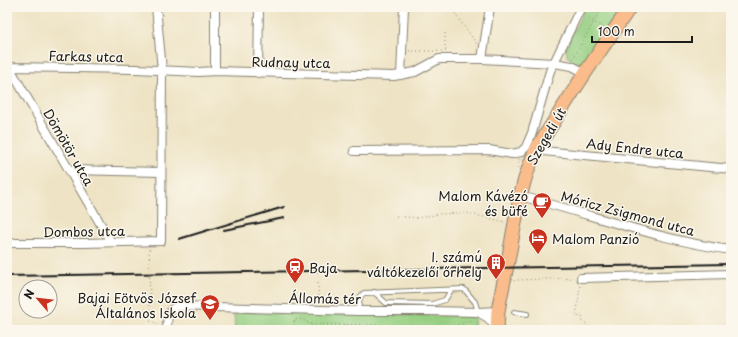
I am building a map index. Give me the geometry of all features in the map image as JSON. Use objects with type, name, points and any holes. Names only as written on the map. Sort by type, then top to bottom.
[{"type":"main road","name":"Szegedi út","points":[[497,329],[520,196],[526,173],[537,148],[585,73],[630,7]]},
{"type":"street","points":[[69,170],[162,172],[162,70],[156,7]]},
{"type":"street","points":[[214,71],[215,7]]},
{"type":"street","points":[[258,73],[259,7]]},
{"type":"street","points":[[401,76],[404,7]]},
{"type":"street","points":[[482,55],[490,7]]},
{"type":"street","points":[[354,151],[489,150],[512,154],[521,152],[526,147],[532,133],[550,71],[581,7]]},
{"type":"street","name":"Rudnay utca","points":[[162,70],[401,76],[415,72],[439,59],[482,55],[572,66],[585,73]]},
{"type":"street","name":"Farkas utca","points":[[8,65],[162,70]]},
{"type":"street","name":"Dömötör utca","points":[[8,65],[111,242]]},
{"type":"street","name":"Ady Endre utca","points":[[537,148],[543,151],[731,169]]},
{"type":"street","name":"Dombos utca","points":[[7,243],[161,241],[162,172]]},
{"type":"street","name":"Móricz Zsigmond utca","points":[[520,196],[642,231],[706,247],[731,250]]},
{"type":"street","points":[[581,278],[731,274]]},
{"type":"street","name":"Állomás tér","points":[[167,328],[168,314],[171,309],[177,306],[319,311],[429,311],[476,315],[501,311]]},
{"type":"street","points":[[476,315],[488,318],[497,329]]},
{"type":"lane","points":[[374,292],[386,303],[432,304],[445,300],[451,290]]},
{"type":"lane","points":[[358,311],[360,297],[364,292],[464,290],[475,302],[476,315]]},
{"type":"lane","points":[[514,312],[527,314]]},
{"type":"path","points":[[450,7],[482,55]]},
{"type":"path","points":[[573,60],[602,7]]},
{"type":"path","points":[[584,17],[606,28]]},
{"type":"path","points":[[445,33],[445,51]]},
{"type":"path","points":[[402,50],[452,51]]},
{"type":"path","points":[[396,216],[417,218],[440,214],[467,214],[515,225]]},
{"type":"path","points":[[149,245],[150,321],[167,328]]},
{"type":"path","points":[[512,282],[516,280],[581,278],[576,316],[582,317],[583,322],[587,324],[586,330]]},
{"type":"path","points":[[318,282],[319,311]]},
{"type":"path","points":[[311,324],[439,326],[448,330],[476,315]]},
{"type":"path","points":[[295,330],[294,320],[302,319],[320,330]]},
{"type":"green space","points":[[585,7],[624,7],[587,62],[579,63],[569,59],[566,52],[566,47]]},
{"type":"green space","points":[[234,312],[475,316],[474,330],[235,330]]},
{"type":"railway","points":[[179,239],[284,207]]},
{"type":"railway","points":[[224,230],[284,218]]},
{"type":"railway","points":[[7,276],[731,264]]},
{"type":"place","name":"Malom Kávézó és büfé","points":[[542,219]]},
{"type":"place","name":"Malom Panzió","points":[[538,255]]},
{"type":"place","name":"I. számú váltókezelői őrhely","points":[[496,280]]},
{"type":"place","name":"Baja","points":[[295,284]]},
{"type":"place","name":"Bajai Eötvös József Általános Iskola","points":[[210,321]]}]
